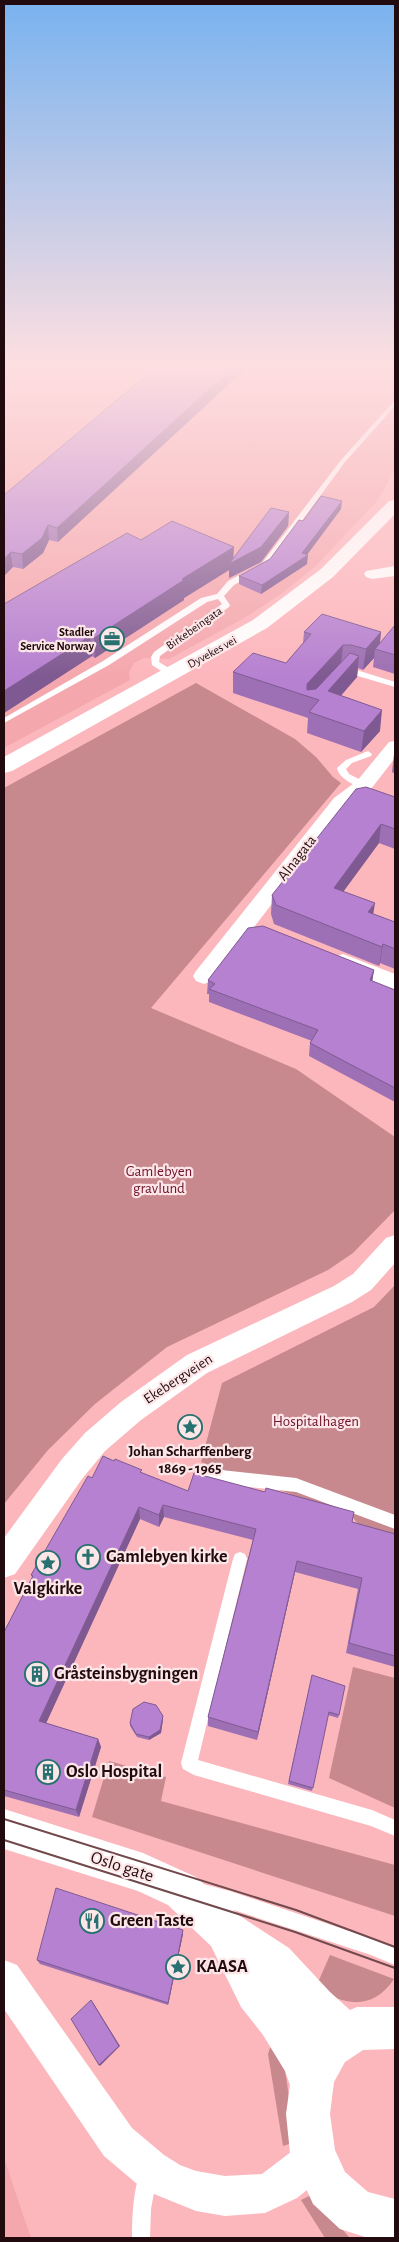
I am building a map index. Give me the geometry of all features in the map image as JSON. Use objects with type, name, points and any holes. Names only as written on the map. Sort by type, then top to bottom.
[{"type":"street","name":"Dyvekes vei","points":[[4,766],[250,630],[296,598],[337,565],[395,505]]},
{"type":"street","points":[[372,574],[395,571]]},
{"type":"street","name":"Alnagata","points":[[204,976],[255,926],[341,802],[349,793],[368,790],[395,746]]},
{"type":"street","points":[[325,954],[395,982]]},
{"type":"street","name":"Ekebergveien","points":[[4,1564],[72,1469],[96,1442],[131,1410],[197,1364],[343,1294],[362,1282],[395,1246]]},
{"type":"street","name":"Oslo gate","points":[[4,1829],[170,1884],[200,1905],[225,1932],[274,1963],[315,2007],[376,2023]]},
{"type":"street","name":"Oslo gate","points":[[225,1932],[256,1992],[278,2020],[301,2057],[311,2082]]},
{"type":"street","points":[[4,1978],[118,2142],[150,2169],[168,2180],[196,2191],[226,2196],[264,2193],[283,2184],[314,2159]]},
{"type":"street","points":[[376,2023],[329,2049],[311,2082],[308,2097],[307,2128],[314,2159],[321,2174],[340,2200],[378,2226]]},
{"type":"lane","name":"Birkebeingata","points":[[172,674],[158,665],[154,660],[155,657],[226,605],[220,596],[231,583],[265,565],[338,468]]},
{"type":"lane","points":[[4,721],[106,663],[204,600],[220,596]]},
{"type":"lane","points":[[338,676],[344,669],[395,685]]},
{"type":"lane","points":[[368,754],[348,761],[340,770],[341,774],[368,790]]},
{"type":"lane","points":[[212,1476],[296,1485],[395,1522]]},
{"type":"lane","points":[[240,1559],[189,1763],[194,1767],[372,1818],[395,1828]]},
{"type":"lane","points":[[170,1884],[230,1899],[373,1947],[395,1957]]},
{"type":"lane","points":[[141,2238],[142,2209],[150,2169]]},
{"type":"shaded area","points":[[4,468],[395,468],[383,492],[375,503],[316,566],[281,594],[246,617],[169,659],[144,658],[134,663],[129,672],[130,680],[4,748]]},
{"type":"shaded area","points":[[4,2158],[31,2238],[4,2238]]},
{"type":"green space","name":"Gamlebyen gravlund","points":[[196,683],[295,739],[316,757],[333,777],[341,783],[151,1008],[296,1069],[395,1137],[395,1210],[353,1253],[328,1270],[167,1347],[95,1404],[48,1450],[4,1504],[4,788]]},
{"type":"green space","name":"Hospitalhagen","points":[[395,1285],[395,1538],[362,1530],[352,1516],[201,1462],[222,1383],[374,1307]]},
{"type":"green space","points":[[353,1667],[395,1678],[395,1808],[329,1778]]},
{"type":"green space","points":[[109,1761],[166,1777],[161,1801],[395,1865],[395,1916],[92,1817]]},
{"type":"green space","points":[[330,1955],[394,1979],[386,1989],[367,2001],[347,2001],[337,1998],[316,1987]]},
{"type":"green space","points":[[277,2042],[290,2104],[292,2143],[283,2146],[268,2054],[270,2048]]},
{"type":"green space","points":[[311,2195],[350,2238],[325,2238],[301,2200]]},
{"type":"building","points":[[37,468],[123,468],[57,528],[48,525],[42,538],[22,554],[11,552],[4,559],[4,495]]},
{"type":"building","points":[[321,496],[342,501],[302,553],[308,555],[262,585],[239,576],[270,559],[299,520],[303,521]]},
{"type":"building","points":[[271,508],[289,512],[261,547],[229,564]]},
{"type":"building","points":[[172,521],[234,547],[182,579],[184,580],[94,638],[90,636],[4,691],[4,604],[127,533],[141,540]]},
{"type":"building","points":[[322,614],[381,632],[366,649],[343,645],[307,684],[307,690],[316,689],[350,653],[359,656],[328,691],[382,710],[364,731],[309,712],[319,700],[233,672],[253,653],[286,663],[311,634],[304,632]]},
{"type":"building","points":[[395,625],[395,655],[375,649]]},
{"type":"building","points":[[366,787],[395,797],[395,829],[381,824],[334,888],[375,903],[368,912],[395,922],[395,949],[383,944],[382,947],[276,905],[272,895],[356,789]]},
{"type":"building","points":[[263,926],[374,970],[370,980],[395,990],[395,1088],[310,1043],[318,1030],[209,989],[215,984],[208,980],[248,928]]},
{"type":"building","points":[[103,1456],[142,1470],[140,1472],[188,1491],[194,1473],[265,1492],[266,1488],[354,1512],[352,1522],[395,1534],[395,1656],[349,1643],[362,1578],[297,1561],[258,1732],[208,1717],[256,1529],[163,1505],[159,1515],[139,1507],[39,1721],[98,1739],[76,1810],[4,1790],[4,1632],[33,1576],[31,1575],[88,1476],[92,1478]]},
{"type":"building","points":[[312,1675],[345,1686],[339,1715],[329,1712],[313,1788],[289,1781]]},
{"type":"building","points":[[144,1702],[156,1705],[163,1716],[160,1730],[149,1737],[136,1734],[130,1723],[133,1709]]},
{"type":"building","points":[[56,1888],[183,1930],[168,2003],[37,1960]]},
{"type":"building","points":[[91,2000],[119,2046],[99,2065],[71,2019]]},
{"type":"tram line","points":[[4,1819],[296,1910],[395,1947]]},
{"type":"tram line","points":[[4,1840],[295,1932],[395,1968]]},
{"type":"place","name":"Stadler Service Norway","points":[[112,639]]},
{"type":"place","name":"Johan Scharffenberg 1869 - 1965","points":[[190,1427]]},
{"type":"place","name":"Gamlebyen kirke","points":[[88,1557]]},
{"type":"place","name":"Valgkirke","points":[[48,1563]]},
{"type":"place","name":"Gråsteinsbygningen","points":[[37,1674]]},
{"type":"place","name":"Oslo Hospital","points":[[48,1772]]},
{"type":"place","name":"Green Taste","points":[[92,1921]]},
{"type":"place","name":"KAASA","points":[[178,1967]]}]
